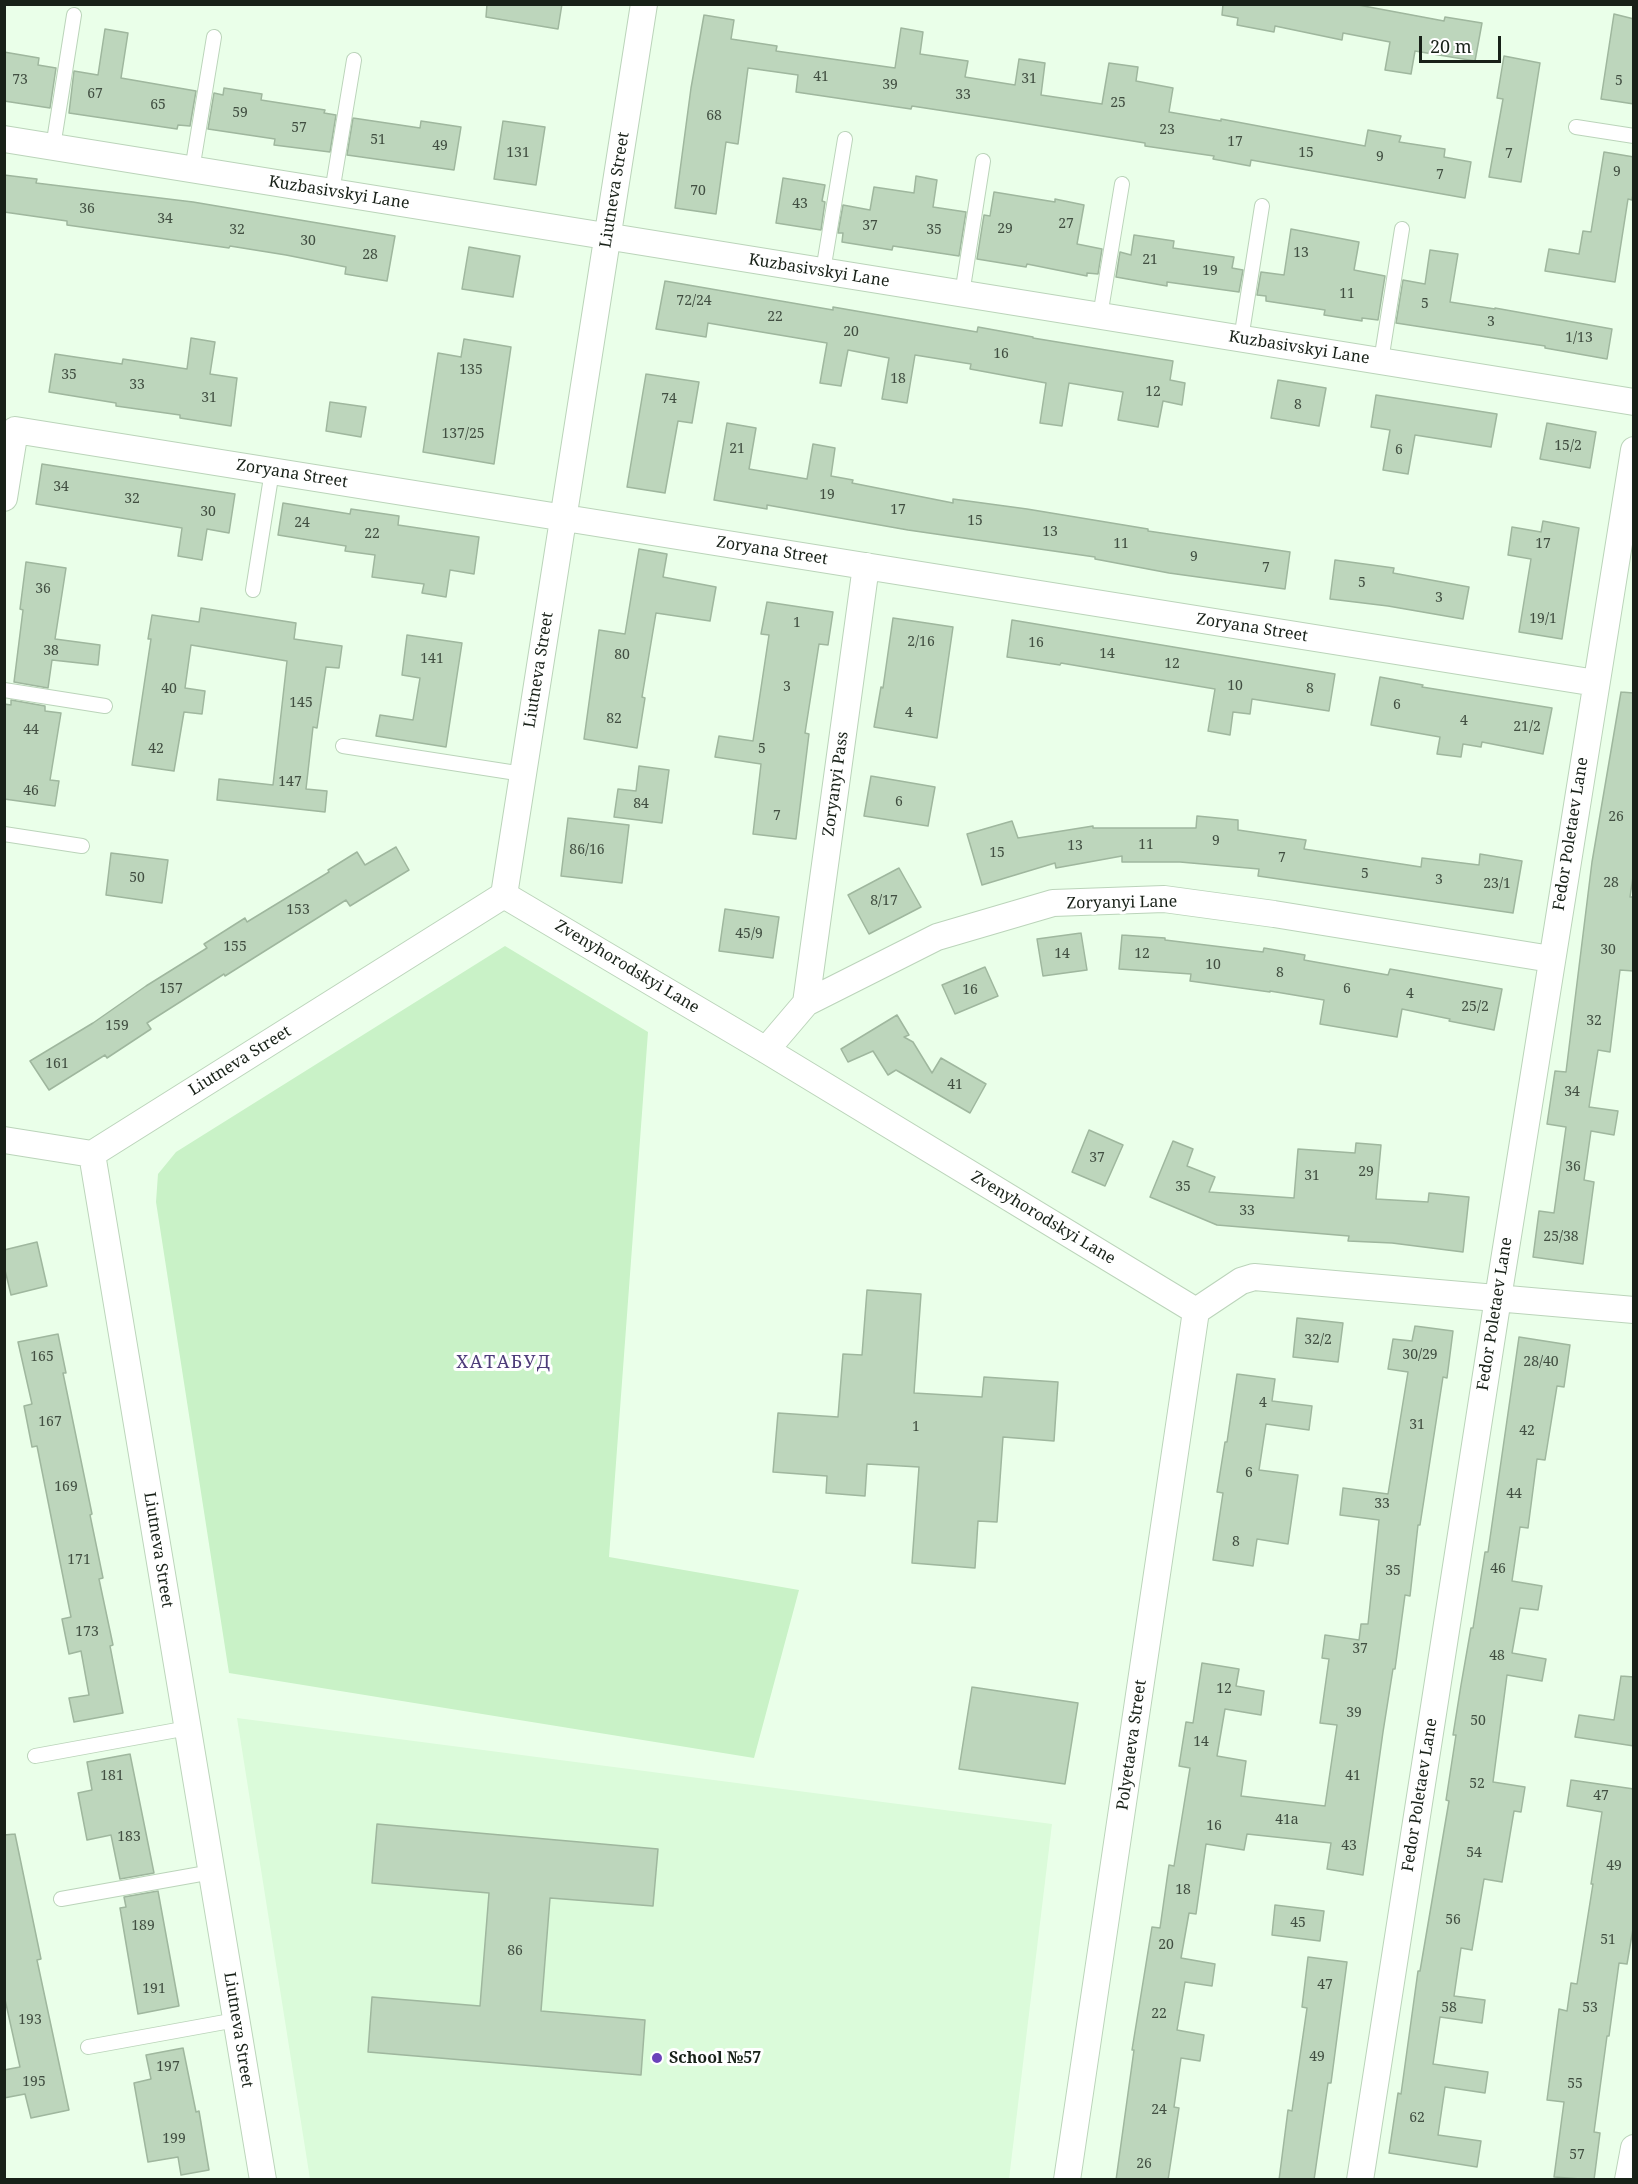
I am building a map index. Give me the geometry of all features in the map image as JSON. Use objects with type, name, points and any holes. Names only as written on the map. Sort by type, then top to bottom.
[{"type":"street","name":"Liutneva Street","points":[[263,2180],[92,1154],[504,895],[644,4]]},
{"type":"street","name":"Kuzbasivskyi Lane","points":[[4,139],[1634,402]]},
{"type":"street","name":"Zoryana Street","points":[[4,498],[15,430],[1596,683]]},
{"type":"street","name":"Fedor Poletaev Lane","points":[[1360,2180],[1551,960],[1634,450]]},
{"type":"street","name":"Zoryanyi Pass","points":[[806,1003],[866,566]]},
{"type":"street","name":"Zvenyhorodskyi Lane","points":[[504,895],[766,1050],[1196,1311]]},
{"type":"street","name":"Zoryanyi Lane","points":[[766,1050],[806,1003],[937,937],[1053,903],[1164,899],[1286,916],[1551,960]]},
{"type":"street","points":[[4,1140],[92,1154]]},
{"type":"street","points":[[1196,1311],[1241,1281],[1254,1277],[1634,1310]]},
{"type":"street","name":"Polyetaeva Street","points":[[1067,2180],[1196,1311]]},
{"type":"street","points":[[1628,2180],[1634,2148]]},
{"type":"lane","points":[[53,147],[74,15]]},
{"type":"lane","points":[[192,170],[213,37]]},
{"type":"lane","points":[[332,192],[354,60]]},
{"type":"lane","points":[[1576,127],[1634,136]]},
{"type":"lane","points":[[823,272],[844,139]]},
{"type":"lane","points":[[962,294],[983,161]]},
{"type":"lane","points":[[1100,316],[1122,184]]},
{"type":"lane","points":[[1241,339],[1262,206]]},
{"type":"lane","points":[[1381,361],[1402,229]]},
{"type":"lane","points":[[253,590],[272,471]]},
{"type":"lane","points":[[4,690],[105,706]]},
{"type":"lane","points":[[343,746],[523,774]]},
{"type":"lane","points":[[4,834],[82,846]]},
{"type":"lane","points":[[35,1756],[188,1728]]},
{"type":"lane","points":[[61,1899],[212,1872]]},
{"type":"lane","points":[[88,2047],[236,2020]]},
{"type":"shaded area","points":[[505,946],[648,1032],[609,1557],[799,1590],[754,1758],[229,1673],[156,1202],[158,1174],[176,1152]]},
{"type":"shaded area","name":"School №57","points":[[237,1718],[1052,1824],[1009,2179],[310,2179]]},
{"type":"building","points":[[487,4],[562,4],[558,29],[486,17]]},
{"type":"building","points":[[1223,4],[1353,4],[1444,21],[1445,17],[1482,23],[1475,61],[1415,51],[1411,74],[1385,70],[1390,42],[1343,33],[1342,40],[1275,26],[1274,32],[1237,25],[1238,18],[1222,15]]},
{"type":"building","points":[[1614,14],[1634,19],[1634,104],[1601,99]]},
{"type":"building","points":[[704,15],[734,20],[731,39],[777,46],[776,51],[895,68],[901,28],[923,32],[920,54],[968,61],[965,77],[1015,85],[1019,59],[1045,63],[1041,95],[1102,104],[1109,63],[1138,67],[1136,81],[1173,88],[1169,112],[1221,121],[1221,119],[1365,146],[1368,130],[1401,136],[1399,142],[1445,149],[1444,157],[1471,162],[1465,198],[1251,160],[1250,166],[1213,159],[1214,156],[1145,146],[1145,143],[1010,121],[796,92],[798,75],[748,68],[738,144],[726,142],[716,214],[675,208],[691,88]]},
{"type":"building","points":[[105,29],[128,33],[121,78],[196,91],[190,126],[178,125],[177,129],[69,113],[74,71],[98,75]]},
{"type":"building","points":[[4,52],[39,58],[38,65],[56,68],[50,108],[4,101]]},
{"type":"building","points":[[1504,56],[1540,63],[1521,182],[1489,177],[1503,99],[1497,98]]},
{"type":"building","points":[[224,88],[262,94],[261,100],[325,110],[324,113],[336,115],[330,152],[274,145],[275,139],[208,129],[214,93],[223,95]]},
{"type":"building","points":[[353,118],[420,128],[421,121],[461,127],[454,170],[347,155]]},
{"type":"building","points":[[503,121],[545,127],[536,185],[494,179]]},
{"type":"building","points":[[1604,152],[1634,157],[1634,188],[1632,200],[1628,199],[1615,282],[1545,271],[1549,249],[1579,254],[1583,231],[1591,232]]},
{"type":"building","points":[[4,175],[37,179],[36,183],[193,202],[395,236],[387,281],[345,274],[346,267],[286,255],[67,225],[67,221],[4,212]]},
{"type":"building","points":[[916,176],[937,180],[933,207],[966,212],[959,256],[893,246],[892,250],[842,242],[843,233],[838,233],[843,205],[870,210],[874,187],[914,193]]},
{"type":"building","points":[[783,178],[825,185],[821,230],[776,223]]},
{"type":"building","points":[[994,192],[1084,205],[1077,244],[1102,249],[1098,274],[1087,273],[1087,276],[1027,264],[1026,267],[977,259],[984,215],[990,216]]},
{"type":"building","points":[[1291,229],[1359,242],[1354,270],[1385,276],[1378,320],[1362,318],[1362,321],[1324,315],[1325,310],[1266,301],[1266,296],[1257,295],[1261,272],[1284,275]]},
{"type":"building","points":[[1134,235],[1174,241],[1173,248],[1234,257],[1232,268],[1243,270],[1239,292],[1167,282],[1167,286],[1116,277],[1120,252],[1131,255]]},
{"type":"building","points":[[469,247],[520,256],[513,297],[462,289]]},
{"type":"building","points":[[1430,250],[1458,254],[1450,302],[1612,329],[1607,359],[1545,348],[1545,346],[1396,323],[1403,280],[1425,284]]},
{"type":"building","points":[[665,281],[977,332],[978,327],[1173,361],[1170,380],[1185,383],[1182,405],[1163,401],[1158,427],[1118,420],[1123,392],[1069,383],[1062,426],[1040,423],[1046,383],[970,369],[971,364],[915,355],[907,403],[882,399],[889,358],[848,350],[841,386],[820,383],[827,343],[708,323],[706,337],[656,329]]},
{"type":"building","points":[[191,338],[215,342],[210,374],[237,378],[231,426],[49,392],[55,354],[122,364],[123,359],[187,369]]},
{"type":"building","points":[[464,339],[511,347],[494,464],[423,452],[438,353],[461,357]]},
{"type":"building","points":[[646,374],[699,382],[692,423],[678,421],[665,493],[627,487]]},
{"type":"building","points":[[1278,380],[1326,388],[1319,426],[1271,418]]},
{"type":"building","points":[[1376,395],[1497,414],[1491,447],[1415,435],[1408,474],[1383,470],[1390,430],[1371,427]]},
{"type":"building","points":[[330,402],[366,407],[361,437],[326,431]]},
{"type":"building","points":[[727,423],[756,428],[749,469],[807,479],[813,444],[835,448],[831,476],[853,480],[852,483],[953,503],[953,499],[1027,509],[1148,529],[1148,531],[1290,552],[1285,589],[1169,573],[1095,559],[1095,557],[908,530],[767,505],[767,509],[714,500]]},
{"type":"building","points":[[1547,423],[1596,432],[1590,468],[1540,459]]},
{"type":"building","points":[[42,464],[235,494],[229,533],[207,529],[202,560],[178,556],[182,528],[36,504]]},
{"type":"building","points":[[283,503],[350,514],[351,509],[399,516],[398,525],[479,537],[474,574],[450,570],[446,597],[422,593],[424,584],[372,577],[375,555],[345,551],[346,546],[278,535]]},
{"type":"building","points":[[1543,521],[1579,528],[1562,639],[1519,632],[1531,559],[1508,555],[1512,527],[1541,532]]},
{"type":"building","points":[[639,549],[667,554],[663,577],[716,587],[710,621],[656,613],[642,697],[645,698],[637,748],[584,739],[599,630],[625,634]]},
{"type":"building","points":[[1335,560],[1394,568],[1393,573],[1469,587],[1463,619],[1330,599]]},
{"type":"building","points":[[26,562],[66,568],[55,639],[100,645],[98,665],[52,660],[48,688],[14,682]]},
{"type":"building","points":[[767,602],[833,612],[828,645],[819,644],[805,733],[809,734],[796,839],[753,834],[761,764],[715,757],[719,736],[753,741],[769,635],[761,634]]},
{"type":"building","points":[[201,608],[296,623],[294,639],[342,646],[339,668],[326,667],[317,728],[313,727],[306,789],[327,791],[325,812],[217,800],[219,779],[273,785],[287,661],[191,645],[185,688],[205,691],[202,714],[184,712],[174,771],[132,765],[151,639],[148,639],[152,615],[199,622]]},
{"type":"building","points":[[893,618],[953,627],[937,738],[874,727],[881,687],[883,688]]},
{"type":"building","points":[[1012,620],[1335,674],[1329,711],[1252,699],[1250,714],[1233,712],[1230,735],[1208,731],[1215,689],[1061,663],[1060,665],[1007,657]]},
{"type":"building","points":[[407,635],[462,643],[446,747],[376,736],[380,715],[413,720],[420,678],[402,675]]},
{"type":"building","points":[[1380,677],[1423,685],[1422,687],[1552,708],[1543,754],[1482,742],[1481,747],[1463,744],[1461,757],[1437,754],[1440,737],[1371,725]]},
{"type":"building","points":[[1621,692],[1634,693],[1634,870],[1630,897],[1634,897],[1634,971],[1620,970],[1610,1052],[1598,1050],[1589,1107],[1618,1111],[1614,1135],[1591,1131],[1584,1180],[1594,1182],[1583,1264],[1533,1257],[1539,1211],[1554,1213],[1566,1127],[1547,1124],[1555,1071],[1566,1072],[1592,862]]},
{"type":"building","points":[[11,700],[45,706],[45,711],[61,713],[50,780],[59,781],[55,806],[4,799],[4,704],[11,705]]},
{"type":"building","points":[[639,766],[669,770],[662,823],[614,817],[618,789],[636,791]]},
{"type":"building","points":[[871,776],[935,787],[928,826],[864,816]]},
{"type":"building","points":[[1197,816],[1238,820],[1238,830],[1306,840],[1304,849],[1421,867],[1422,858],[1479,865],[1480,854],[1522,861],[1513,913],[1258,876],[1259,869],[1180,862],[1122,862],[1122,856],[1056,868],[1055,863],[982,885],[967,834],[1012,821],[1018,838],[1093,826],[1093,828],[1196,828]]},
{"type":"building","points":[[568,818],[629,825],[622,883],[561,876]]},
{"type":"building","points":[[396,847],[409,870],[350,906],[346,900],[225,976],[224,974],[147,1023],[151,1029],[107,1058],[105,1055],[49,1090],[30,1061],[93,1023],[207,948],[204,944],[245,918],[247,922],[329,872],[328,870],[357,852],[365,865]]},
{"type":"building","points":[[111,853],[168,860],[162,903],[106,895]]},
{"type":"building","points":[[899,868],[921,907],[869,934],[848,895]]},
{"type":"building","points":[[725,909],[779,917],[773,958],[719,951]]},
{"type":"building","points":[[1081,933],[1087,970],[1043,976],[1037,939]]},
{"type":"building","points":[[1122,935],[1165,938],[1165,940],[1263,952],[1264,948],[1305,955],[1304,960],[1388,975],[1390,969],[1502,989],[1494,1030],[1402,1009],[1397,1037],[1320,1024],[1324,1000],[1190,981],[1191,974],[1119,969]]},
{"type":"building","points":[[985,967],[998,996],[955,1014],[942,985]]},
{"type":"building","points":[[897,1015],[909,1035],[904,1037],[913,1042],[932,1073],[941,1058],[986,1084],[970,1113],[896,1070],[888,1075],[873,1051],[848,1062],[841,1049]]},
{"type":"building","points":[[1089,1130],[1123,1145],[1105,1186],[1072,1172]]},
{"type":"building","points":[[1173,1141],[1193,1149],[1187,1166],[1215,1177],[1209,1192],[1294,1198],[1298,1149],[1355,1153],[1356,1143],[1381,1145],[1376,1199],[1428,1202],[1429,1193],[1469,1197],[1463,1252],[1392,1243],[1348,1241],[1349,1236],[1217,1225],[1150,1197]]},
{"type":"building","points":[[37,1242],[47,1286],[11,1295],[4,1266],[4,1250]]},
{"type":"building","points":[[867,1290],[921,1294],[914,1393],[982,1397],[984,1377],[1058,1382],[1054,1441],[1003,1437],[997,1522],[978,1521],[975,1568],[912,1563],[919,1467],[867,1464],[865,1496],[826,1493],[827,1476],[773,1472],[778,1413],[838,1417],[843,1354],[862,1355]]},
{"type":"building","points":[[1297,1318],[1343,1323],[1338,1362],[1293,1357]]},
{"type":"building","points":[[1415,1326],[1453,1331],[1447,1378],[1443,1377],[1420,1525],[1418,1525],[1410,1596],[1405,1595],[1363,1875],[1327,1869],[1331,1843],[1247,1834],[1244,1850],[1206,1844],[1196,1914],[1189,1913],[1181,1958],[1215,1964],[1212,1986],[1185,1982],[1177,2030],[1204,2035],[1200,2061],[1181,2058],[1174,2107],[1179,2108],[1168,2180],[1116,2180],[1134,2050],[1132,2050],[1152,1927],[1160,1928],[1169,1865],[1174,1866],[1190,1768],[1179,1766],[1186,1722],[1193,1723],[1202,1663],[1239,1669],[1236,1686],[1264,1691],[1261,1715],[1225,1709],[1217,1756],[1246,1761],[1241,1796],[1325,1806],[1337,1725],[1320,1723],[1329,1659],[1322,1658],[1325,1635],[1359,1640],[1361,1624],[1368,1624],[1379,1520],[1340,1515],[1343,1488],[1388,1494],[1408,1372],[1388,1369],[1393,1339],[1412,1341]]},
{"type":"building","points":[[58,1334],[66,1373],[63,1373],[103,1578],[99,1579],[113,1645],[110,1646],[123,1713],[74,1722],[69,1698],[89,1695],[81,1651],[69,1654],[62,1619],[71,1617],[37,1446],[32,1447],[24,1406],[32,1404],[18,1342]]},
{"type":"building","points":[[1519,1337],[1570,1345],[1564,1387],[1557,1386],[1545,1460],[1537,1459],[1528,1528],[1520,1527],[1512,1581],[1542,1586],[1538,1610],[1520,1608],[1512,1653],[1546,1659],[1542,1681],[1507,1675],[1493,1782],[1525,1787],[1521,1812],[1514,1811],[1502,1882],[1484,1879],[1472,1950],[1461,1948],[1454,1996],[1485,2000],[1482,2023],[1440,2017],[1433,2064],[1488,2072],[1485,2093],[1445,2087],[1438,2135],[1481,2141],[1477,2167],[1389,2153],[1398,2093],[1401,2094],[1418,1971],[1420,1971],[1449,1801],[1446,1800],[1456,1735],[1453,1735],[1485,1552],[1488,1552]]},
{"type":"building","points":[[1237,1374],[1275,1379],[1272,1401],[1312,1406],[1309,1430],[1266,1424],[1259,1470],[1298,1475],[1288,1544],[1257,1539],[1253,1566],[1213,1560],[1223,1493],[1217,1492]]},
{"type":"building","points":[[1621,1676],[1634,1677],[1634,1746],[1575,1737],[1579,1715],[1614,1720]]},
{"type":"building","points":[[972,1687],[1078,1703],[1065,1784],[959,1769]]},
{"type":"building","points":[[130,1754],[154,1873],[120,1879],[111,1835],[87,1840],[78,1793],[92,1790],[87,1762]]},
{"type":"building","points":[[1571,1780],[1634,1789],[1634,1923],[1627,1964],[1619,1963],[1609,2036],[1607,2036],[1594,2132],[1600,2133],[1594,2180],[1554,2177],[1564,2102],[1547,2100],[1559,2009],[1567,2011],[1571,1983],[1577,1984],[1602,1812],[1567,1806]]},
{"type":"building","points":[[377,1824],[658,1849],[653,1906],[550,1898],[541,2011],[645,2020],[641,2075],[368,2052],[372,1997],[480,2006],[489,1893],[372,1883]]},
{"type":"building","points":[[15,1834],[41,1959],[37,1960],[69,2110],[31,2118],[25,2094],[4,2098],[4,2070],[20,2067],[4,1995],[4,1835]]},
{"type":"building","points":[[158,1891],[179,2006],[138,2014],[120,1908],[126,1907],[124,1897]]},
{"type":"building","points":[[1275,1905],[1324,1911],[1320,1941],[1272,1935]]},
{"type":"building","points":[[1308,1957],[1347,1962],[1331,2083],[1328,2083],[1314,2180],[1279,2180],[1288,2110],[1292,2111],[1307,2008],[1302,2007]]},
{"type":"building","points":[[183,2048],[196,2112],[199,2111],[209,2170],[181,2175],[178,2157],[148,2162],[134,2083],[151,2079],[146,2055]]},
{"type":"place","name":"School №57","points":[[657,2058]]},
{"type":"district","name":"ХАТАБУД","points":[[504,1363]]}]
